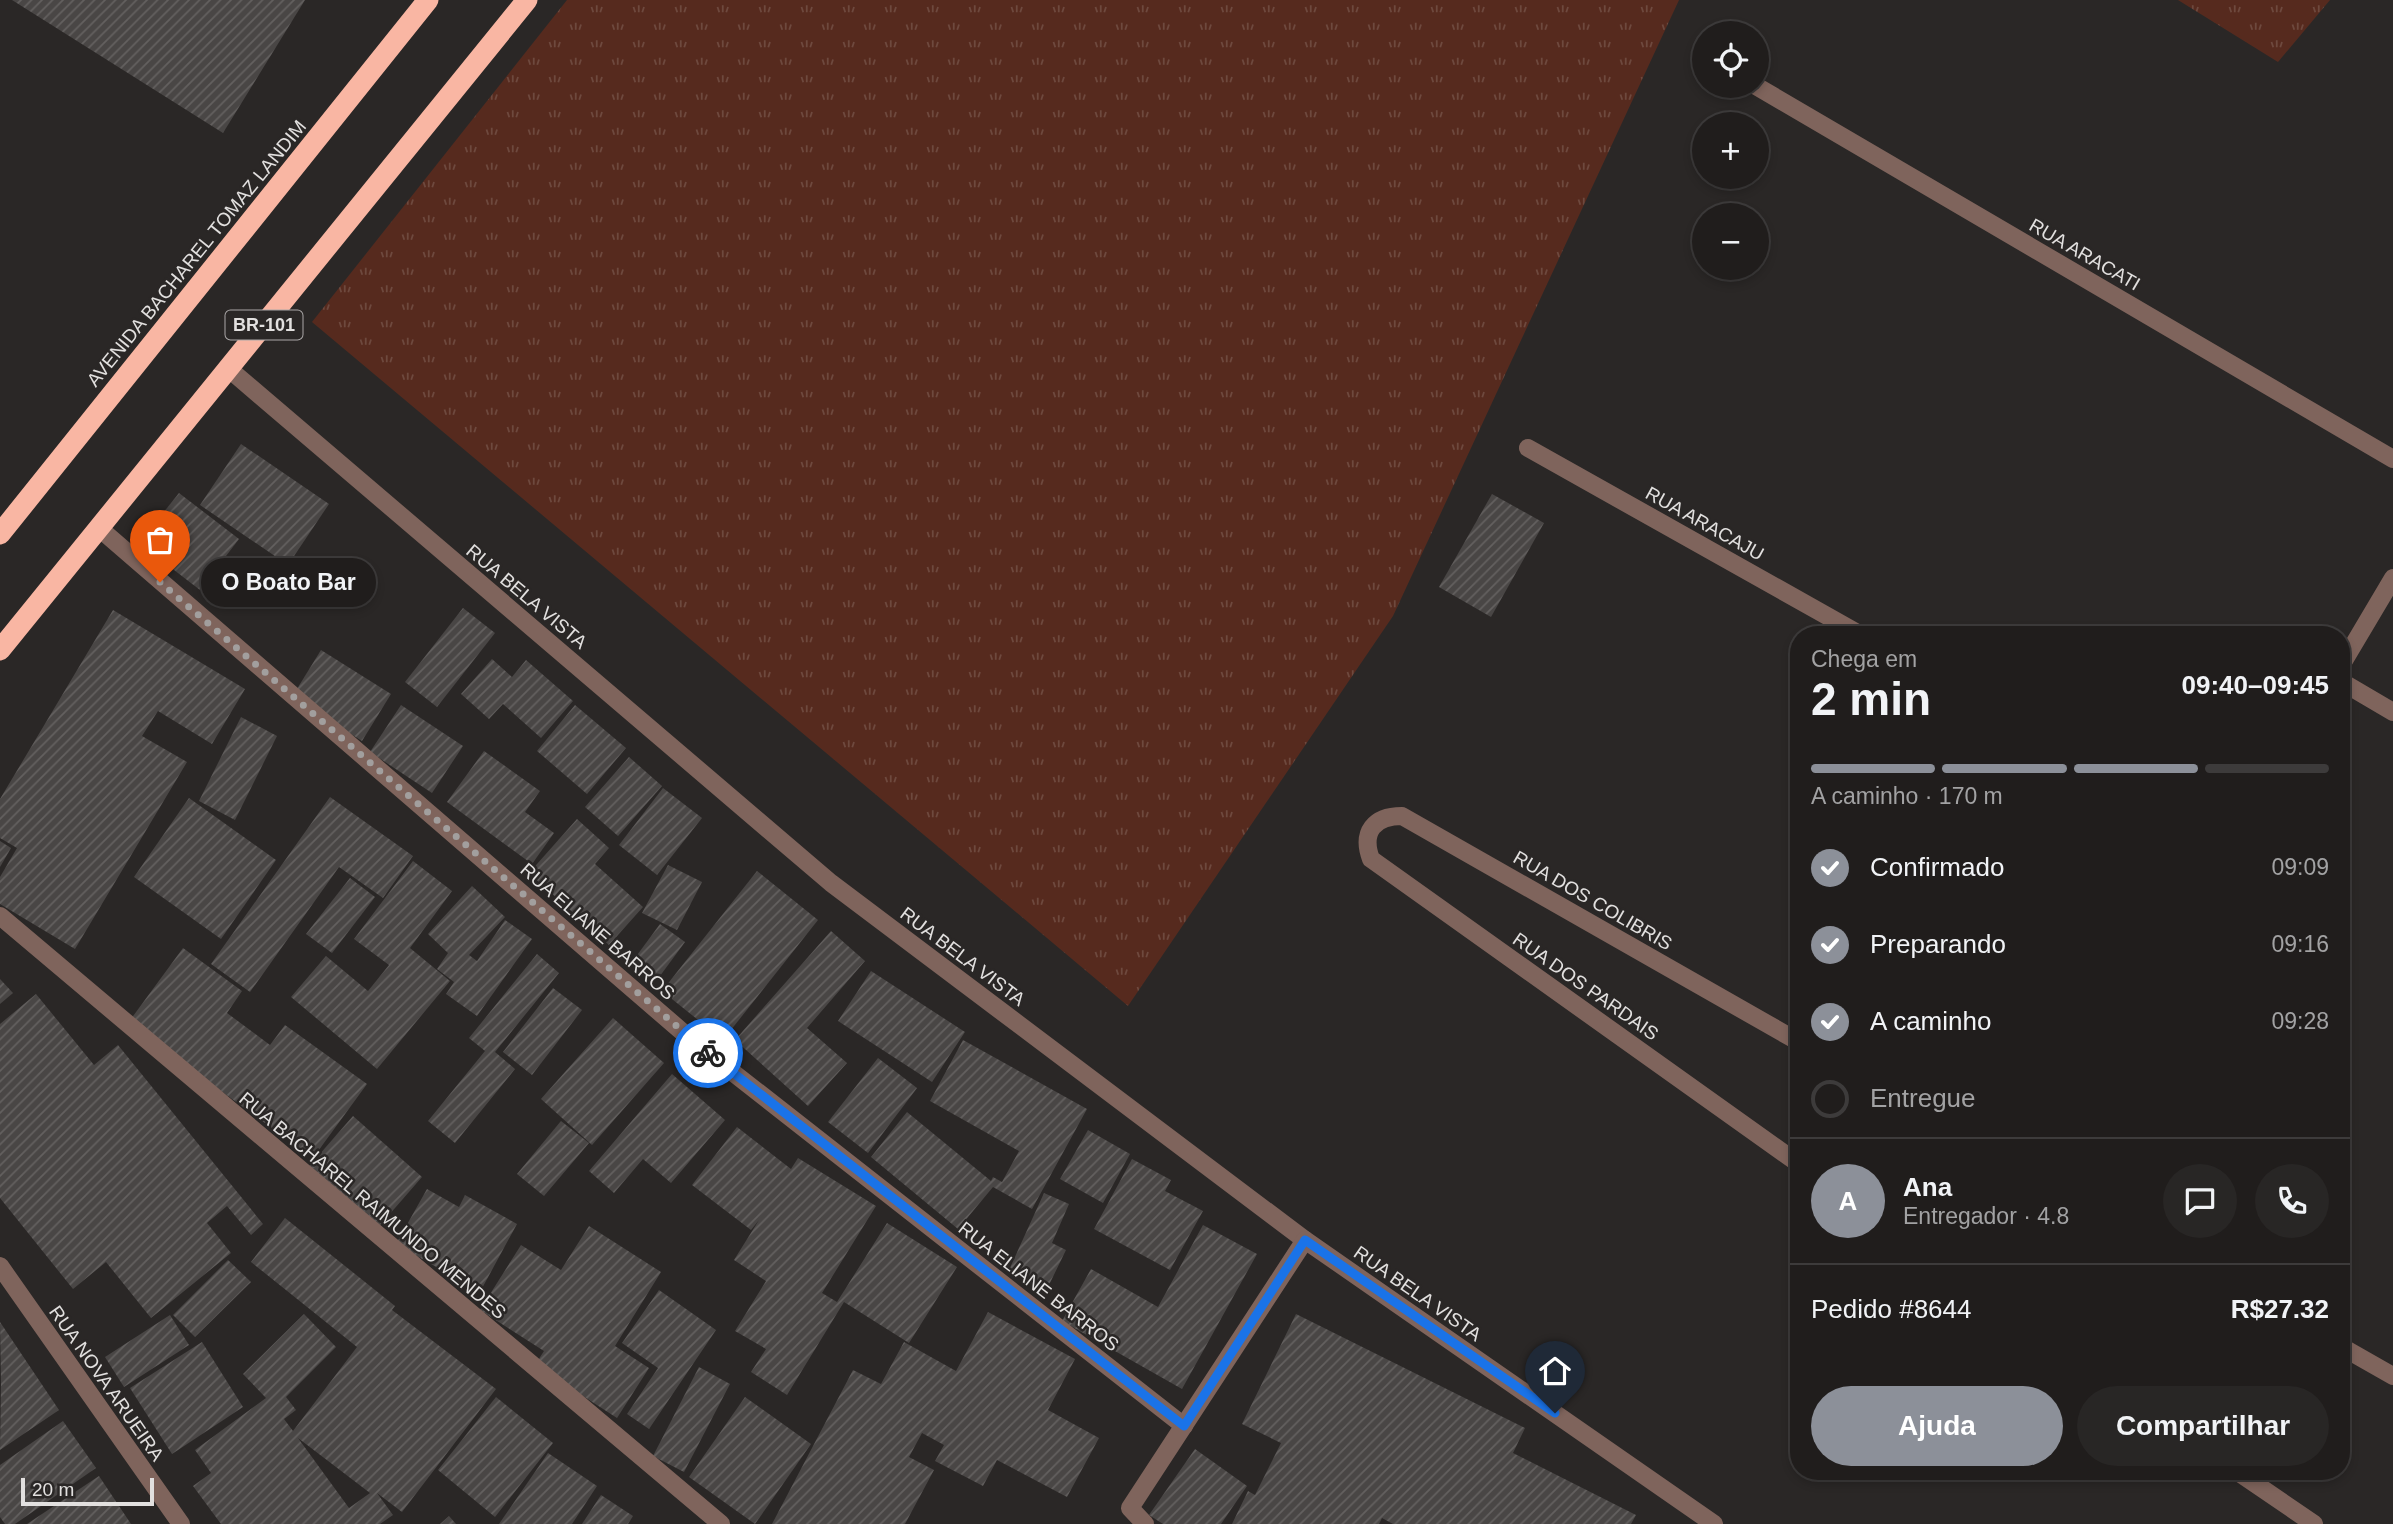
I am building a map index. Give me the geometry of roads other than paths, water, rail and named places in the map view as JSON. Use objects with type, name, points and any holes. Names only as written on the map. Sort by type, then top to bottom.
[{"type":"highway","name":"AVENIDA BACHAREL TOMAZ LANDIM","points":[[0,534],[428,0]]},
{"type":"highway","name":"BR-101","points":[[0,650],[527,0]]},
{"type":"street","name":"RUA ARACATI","points":[[1769,94],[2393,459]]},
{"type":"street","name":"RUA BELA VISTA","points":[[229,369],[831,883],[1305,1240],[1714,1524]]},
{"type":"street","name":"RUA ARACAJU","points":[[1528,447],[1845,626]]},
{"type":"street","name":"RUA ELIANE BARROS","points":[[99,528],[695,1042],[1184,1426]]},
{"type":"street","points":[[2350,651],[2393,578]]},
{"type":"street","points":[[2350,687],[2393,712]]},
{"type":"street","name":"RUA DOS COLIBRIS","points":[[1368,832],[1386,816],[1402,816],[1790,1037]]},
{"type":"street","name":"RUA DOS PARDAIS","points":[[1368,832],[1366,846],[1371,859],[1790,1158]]},
{"type":"street","name":"RUA BACHAREL RAIMUNDO MENDES","points":[[0,916],[721,1524]]},
{"type":"street","points":[[1144,1524],[1130,1508],[1305,1240]]},
{"type":"street","name":"RUA NOVA ARUEIRA","points":[[0,1266],[181,1524]]},
{"type":"street","points":[[2350,1352],[2393,1376]]},
{"type":"street","points":[[2250,1480],[2314,1524]]},
{"type":"place","name":"O Boato Bar","points":[[160,582]]}]
